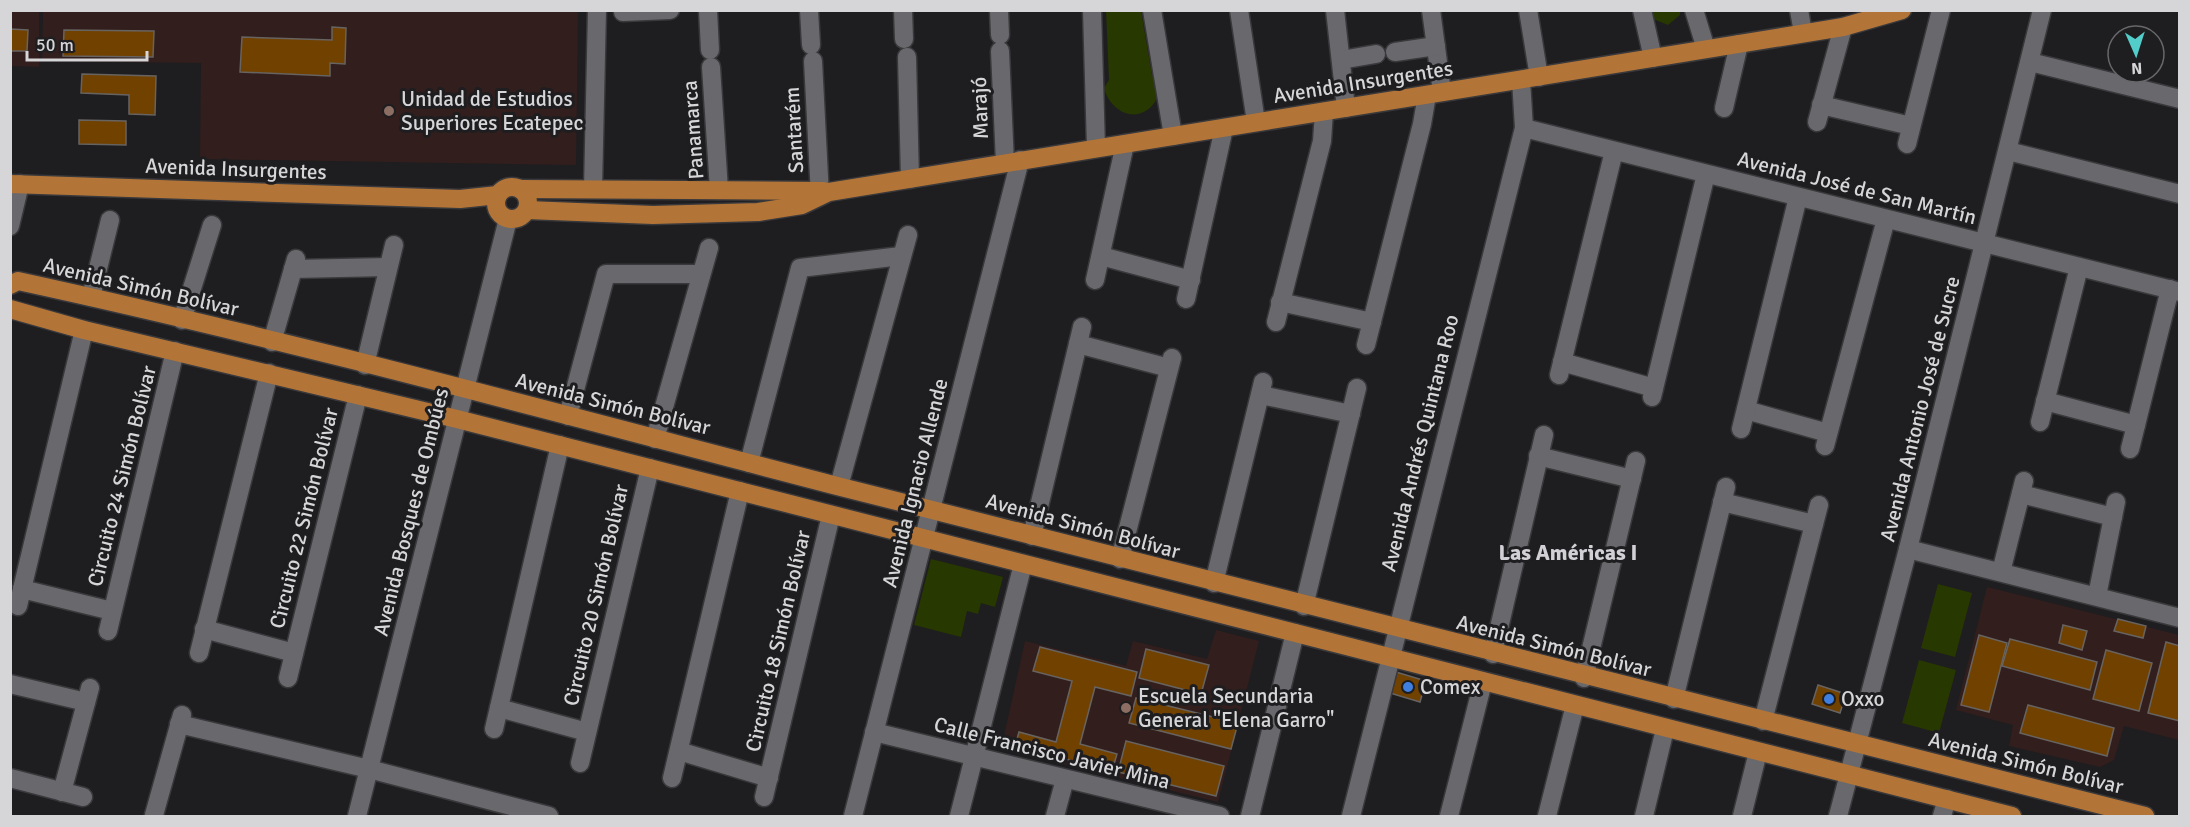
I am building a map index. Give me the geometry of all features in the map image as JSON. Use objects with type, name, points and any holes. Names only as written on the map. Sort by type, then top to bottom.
[{"type":"main road","name":"Avenida Insurgentes","points":[[520,189],[823,193],[1843,27],[1902,10]]},
{"type":"main road","name":"Avenida Insurgentes","points":[[15,184],[460,199],[501,207]]},
{"type":"main road","points":[[508,187],[520,189],[528,202],[527,210],[515,219],[501,207],[508,187]]},
{"type":"main road","name":"Avenida Insurgentes","points":[[527,210],[653,215],[758,212],[801,205],[823,193]]},
{"type":"main road","name":"Avenida Simón Bolívar","points":[[10,285],[18,281],[273,342],[1584,678],[1857,743],[2145,816]]},
{"type":"main road","points":[[10,309],[84,330],[560,445],[1665,729],[1849,774],[1945,808],[2012,816]]},
{"type":"main road","points":[[1157,598],[1165,570]]},
{"type":"street","points":[[592,189],[597,10]]},
{"type":"street","points":[[623,12],[670,10]]},
{"type":"street","name":"Panamarca","points":[[708,10],[719,190]]},
{"type":"street","name":"Santarém","points":[[809,10],[823,193]]},
{"type":"street","points":[[903,10],[910,179]]},
{"type":"street","name":"Marajó","points":[[999,10],[1000,43],[1012,162]]},
{"type":"street","points":[[1092,10],[1096,148]]},
{"type":"street","points":[[1152,10],[1173,136]]},
{"type":"street","points":[[1239,10],[1256,122]]},
{"type":"street","points":[[1335,10],[1346,108]]},
{"type":"street","points":[[1366,345],[1422,124],[1434,94],[1436,46],[1431,10]]},
{"type":"street","name":"Avenida Andrés Quintana Roo","points":[[1351,816],[1524,128],[1530,78],[1528,10]]},
{"type":"street","points":[[1642,10],[1653,58]]},
{"type":"street","points":[[1694,10],[1706,50]]},
{"type":"street","points":[[1799,10],[1803,33]]},
{"type":"street","points":[[1843,27],[1819,114],[1909,135],[1941,10]]},
{"type":"street","name":"Avenida Antonio José de Sucre","points":[[1838,816],[1908,549],[2042,10]]},
{"type":"street","points":[[1724,108],[1739,44]]},
{"type":"street","points":[[1395,52],[1436,46]]},
{"type":"street","points":[[1341,60],[1376,54]]},
{"type":"street","points":[[2030,62],[2180,99]]},
{"type":"street","points":[[1276,322],[1322,141],[1324,112]]},
{"type":"street","points":[[1186,299],[1224,128]]},
{"type":"street","name":"Avenida José de San Martín","points":[[1524,128],[2175,291]]},
{"type":"street","points":[[1095,280],[1125,144]]},
{"type":"street","points":[[1614,151],[1561,369],[1653,392],[1706,174]]},
{"type":"street","points":[[2008,151],[2180,194]]},
{"type":"street","name":"Avenida Ignacio Allende","points":[[853,816],[932,510],[1012,162]]},
{"type":"street","points":[[10,226],[15,184]]},
{"type":"street","points":[[1741,429],[1798,197]]},
{"type":"street","name":"Avenida Bosques de Ombúes","points":[[357,816],[465,390],[501,207]]},
{"type":"street","points":[[1746,410],[1826,440],[1886,219]]},
{"type":"street","points":[[91,297],[110,220]]},
{"type":"street","points":[[182,320],[212,225]]},
{"type":"street","points":[[839,486],[908,235]]},
{"type":"street","points":[[365,365],[394,245]]},
{"type":"street","points":[[655,439],[709,248]]},
{"type":"street","points":[[749,463],[800,268],[901,256]]},
{"type":"street","points":[[1101,256],[1191,280]]},
{"type":"street","points":[[273,342],[295,264],[388,267]]},
{"type":"street","points":[[2040,422],[2079,267]]},
{"type":"street","points":[[568,416],[606,273],[701,274]]},
{"type":"street","points":[[2130,449],[2175,291]]},
{"type":"street","points":[[1280,302],[1372,322]]},
{"type":"street","name":"Circuito 24 Simón Bolívar","points":[[84,330],[20,598],[112,611]]},
{"type":"street","points":[[1032,536],[1080,336],[1171,363],[1120,559]]},
{"type":"street","name":"Circuito 24 Simón Bolívar","points":[[108,631],[175,351]]},
{"type":"street","points":[[199,653],[269,373]]},
{"type":"street","points":[[1214,583],[1262,388],[1351,414]]},
{"type":"street","points":[[1304,606],[1357,388]]},
{"type":"street","name":"Circuito 22 Simón Bolívar","points":[[288,678],[357,395]]},
{"type":"street","points":[[2045,402],[2136,425]]},
{"type":"street","points":[[1493,654],[1544,435]]},
{"type":"street","points":[[494,729],[560,445]]},
{"type":"street","points":[[1538,456],[1634,470],[1584,678]]},
{"type":"street","name":"Circuito 20 Simón Bolívar","points":[[580,763],[650,468]]},
{"type":"street","points":[[2001,572],[2022,488],[2115,510],[2097,596]]},
{"type":"street","points":[[672,778],[740,491]]},
{"type":"street","points":[[1674,699],[1724,494],[1814,524]]},
{"type":"street","points":[[1763,721],[1819,506]]},
{"type":"street","name":"Circuito 18 Simón Bolívar","points":[[764,797],[831,515]]},
{"type":"street","points":[[1908,549],[2180,618]]},
{"type":"street","points":[[959,816],[1023,564]]},
{"type":"street","name":"Circuito 22 Simón Bolívar","points":[[204,629],[294,653]]},
{"type":"street","points":[[1250,816],[1294,633]]},
{"type":"street","points":[[1449,816],[1483,682]]},
{"type":"street","points":[[10,684],[88,695],[62,792]]},
{"type":"street","points":[[1547,816],[1575,705]]},
{"type":"street","name":"Circuito 20 Simón Bolívar","points":[[499,708],[587,732]]},
{"type":"street","points":[[151,814],[181,720],[549,816]]},
{"type":"street","points":[[1644,816],[1665,729]]},
{"type":"street","name":"Calle Francisco Javier Mina","points":[[874,732],[1065,779],[1155,809],[1220,816]]},
{"type":"street","name":"Circuito 18 Simón Bolívar","points":[[679,751],[769,778]]},
{"type":"street","points":[[1742,816],[1758,752]]},
{"type":"street","points":[[10,778],[83,797]]},
{"type":"street","points":[[1055,816],[1065,779]]},
{"type":"shaded area","points":[[11,11],[39,11],[39,67],[11,66]]},
{"type":"shaded area","name":"Unidad de Estudios Superiores Ecatepec","points":[[43,11],[578,11],[576,165],[200,159],[201,63],[42,61]]},
{"type":"shaded area","points":[[1987,587],[2179,635],[2179,740],[2124,726],[2114,760],[2100,767],[2009,746],[2013,725],[1956,710]]},
{"type":"shaded area","name":"Escuela Secundaria General \"Elena Garro\"","points":[[1216,630],[1259,641],[1218,802],[1001,749],[1025,641],[1126,666],[1133,641],[1207,659]]},
{"type":"green space","points":[[1106,11],[1141,11],[1152,75],[1159,83],[1155,102],[1141,113],[1125,113],[1118,109],[1112,104],[1104,88],[1109,80]]},
{"type":"green space","points":[[1648,11],[1680,11],[1680,15],[1668,25],[1653,19]]},
{"type":"green space","points":[[931,559],[1003,577],[995,607],[981,603],[978,614],[967,611],[961,637],[914,625]]},
{"type":"green space","points":[[1938,584],[1972,593],[1955,657],[1921,648]]},
{"type":"green space","points":[[1919,660],[1956,670],[1939,733],[1902,723]]},
{"type":"building","points":[[332,27],[346,28],[345,64],[330,63],[330,76],[240,72],[242,37],[332,40]]},
{"type":"building","points":[[10,29],[28,30],[27,51],[10,51]]},
{"type":"building","points":[[64,30],[154,31],[153,57],[63,56]]},
{"type":"building","points":[[82,74],[156,76],[155,115],[129,114],[129,95],[81,93]]},
{"type":"building","points":[[79,120],[126,121],[126,145],[79,144]]},
{"type":"building","points":[[2118,619],[2146,626],[2143,638],[2114,631]]},
{"type":"building","points":[[2063,625],[2087,631],[2082,650],[2059,643]]},
{"type":"building","points":[[1979,635],[2007,643],[1989,712],[1961,705]]},
{"type":"building","points":[[2010,639],[2097,662],[2090,690],[2002,666]]},
{"type":"building","points":[[2166,642],[2180,646],[2180,721],[2148,713]]},
{"type":"building","points":[[1040,647],[1137,672],[1131,696],[1095,687],[1080,744],[1117,754],[1112,771],[1015,746],[1019,732],[1056,742],[1072,681],[1033,671]]},
{"type":"building","points":[[1146,649],[1209,665],[1201,694],[1139,678]]},
{"type":"building","points":[[2106,650],[2152,663],[2139,711],[2093,699]]},
{"type":"building","name":"Comex","points":[[1396,672],[1426,681],[1420,702],[1390,693]]},
{"type":"building","name":"Oxxo","points":[[1818,685],[1846,694],[1840,713],[1812,704]]},
{"type":"building","points":[[1136,698],[1238,723],[1231,749],[1129,723]]},
{"type":"building","points":[[2028,705],[2114,728],[2107,756],[2020,733]]},
{"type":"building","points":[[1126,741],[1224,766],[1216,796],[1118,772]]},
{"type":"place","name":"Unidad de Estudios Superiores Ecatepec","points":[[389,111]]},
{"type":"place","name":"Comex","points":[[1408,687]]},
{"type":"place","name":"Oxxo","points":[[1829,699]]},
{"type":"place","name":"Escuela Secundaria General \"Elena Garro\"","points":[[1126,708]]},
{"type":"district","name":"Las Américas I","points":[[1568,552]]}]
